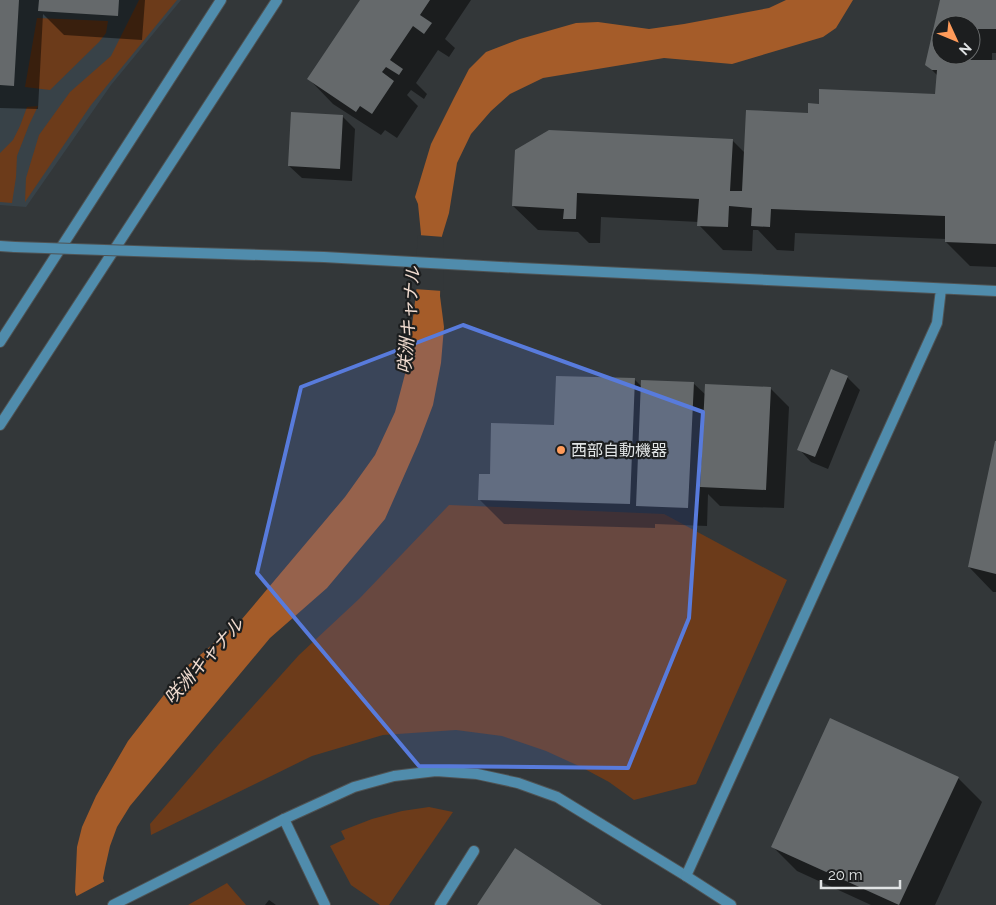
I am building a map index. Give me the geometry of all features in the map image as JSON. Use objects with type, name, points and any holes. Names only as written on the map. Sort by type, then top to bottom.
[{"type":"street","points":[[0,342],[221,0]]},
{"type":"street","points":[[0,425],[277,0]]},
{"type":"street","points":[[0,246],[324,257],[996,291]]},
{"type":"street","points":[[686,876],[937,323],[942,289]]},
{"type":"street","points":[[113,905],[284,819],[354,787],[394,776],[436,772],[478,774],[518,782],[557,797],[731,905]]},
{"type":"street","points":[[284,819],[325,905]]},
{"type":"street","points":[[440,905],[474,851]]},
{"type":"highlighted area","points":[[463,325],[703,412],[689,618],[628,768],[419,766],[257,573],[301,387]]},
{"type":"shaded area","points":[[0,0],[181,0],[111,85],[26,207],[0,205]]},
{"type":"shaded area","points":[[139,0],[177,0],[91,105],[25,202],[26,178],[39,135],[70,92],[111,56]]},
{"type":"shaded area","points":[[37,18],[108,21],[106,33],[99,42],[50,90],[25,87]]},
{"type":"shaded area","points":[[38,106],[17,156],[12,203],[0,202],[0,153],[13,140],[27,107]]},
{"type":"shaded area","points":[[449,505],[664,514],[787,580],[696,784],[634,800],[609,782],[581,767],[546,751],[502,736],[456,730],[383,735],[312,756],[151,835],[150,824],[299,655],[359,599]]},
{"type":"shaded area","points":[[429,807],[453,812],[389,905],[380,905],[351,885],[330,846],[345,839],[341,831],[372,819],[402,811]]},
{"type":"shaded area","points":[[227,883],[246,905],[188,905]]},
{"type":"water","name":"咲洲キャナル","points":[[786,0],[853,0],[836,28],[823,37],[732,64],[664,58],[543,78],[510,94],[491,111],[471,134],[457,163],[449,213],[442,236],[440,296],[444,327],[441,363],[433,405],[385,519],[327,588],[270,638],[130,806],[117,827],[110,846],[103,878],[112,905],[80,905],[75,892],[77,847],[82,827],[96,796],[128,741],[185,668],[242,619],[345,497],[375,455],[395,412],[409,359],[421,234],[418,204],[415,197],[431,144],[469,69],[486,52],[520,39],[576,23],[598,22],[649,29],[769,8]]},
{"type":"pier","points":[[418,235],[444,237],[443,291],[414,289]]},
{"type":"pier","points":[[107,880],[115,905],[78,905],[75,897]]},
{"type":"building","points":[[0,0],[19,0],[14,86],[0,85]]},
{"type":"building","points":[[39,0],[119,0],[118,16],[38,11]]},
{"type":"building","points":[[360,0],[430,0],[420,15],[432,23],[424,34],[413,26],[390,60],[403,69],[399,75],[386,67],[382,72],[394,81],[372,114],[360,106],[356,112],[307,79]]},
{"type":"building","points":[[940,0],[996,0],[996,29],[981,29],[981,15],[937,15]]},
{"type":"building","points":[[931,39],[931,65],[981,65],[981,60],[996,60],[996,244],[945,242],[945,216],[771,209],[770,227],[751,226],[752,208],[729,206],[728,227],[697,226],[699,199],[577,193],[576,219],[563,219],[564,209],[512,206],[515,150],[549,130],[733,139],[730,191],[742,191],[746,110],[808,113],[808,103],[819,104],[819,89],[935,94],[937,70],[932,70],[925,65]]},
{"type":"building","points":[[291,112],[343,115],[340,169],[288,166]]},
{"type":"building","points":[[831,369],[848,376],[815,457],[797,450]]},
{"type":"building","name":"西部自動機器","points":[[556,376],[635,378],[630,504],[478,500],[479,474],[490,474],[491,423],[554,425]]},
{"type":"building","points":[[641,380],[694,382],[688,508],[636,506]]},
{"type":"building","points":[[705,384],[771,387],[766,490],[700,487]]},
{"type":"building","points":[[996,441],[996,574],[968,567]]},
{"type":"building","points":[[830,718],[959,777],[899,905],[771,847]]},
{"type":"building","points":[[515,848],[602,905],[477,905]]},
{"type":"place","name":"西部自動機器","points":[[561,450]]}]
